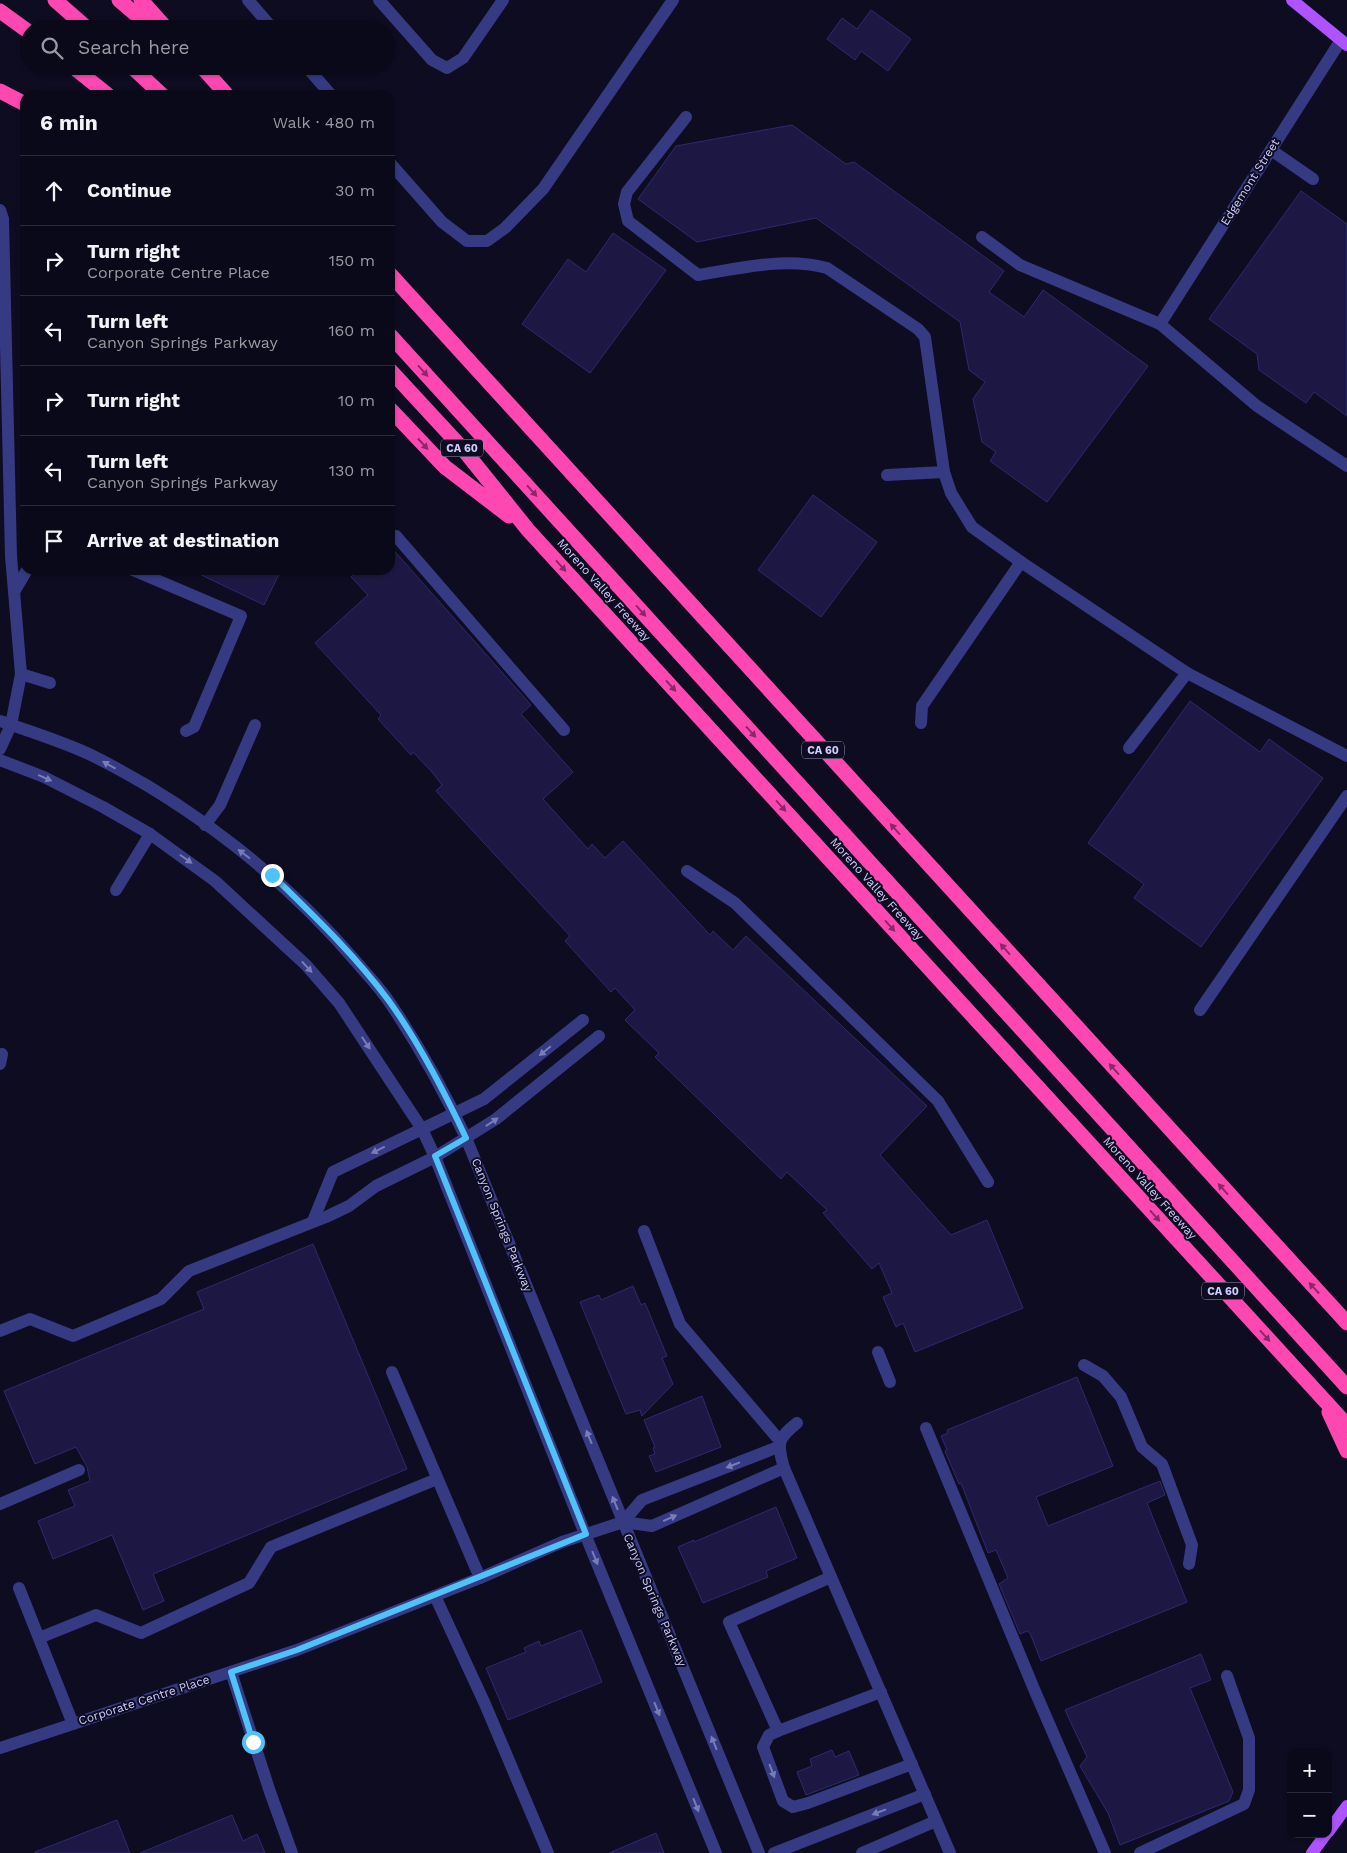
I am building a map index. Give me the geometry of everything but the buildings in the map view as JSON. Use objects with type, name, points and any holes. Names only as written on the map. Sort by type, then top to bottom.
[{"type":"highway","points":[[55,0],[78,20]]},
{"type":"highway","points":[[119,0],[142,20]]},
{"type":"highway","points":[[140,0],[159,20]]},
{"type":"highway","points":[[0,11],[20,25]]},
{"type":"highway","points":[[83,75],[102,90]]},
{"type":"highway","points":[[141,75],[157,90]]},
{"type":"highway","points":[[206,75],[223,90]]},
{"type":"highway","points":[[209,75],[223,90]]},
{"type":"highway","points":[[0,91],[20,101]]},
{"type":"highway","name":"CA 60","points":[[395,279],[1347,1324]]},
{"type":"highway","points":[[395,340],[1347,1387]]},
{"type":"highway","name":"Moreno Valley Freeway","points":[[395,375],[463,449],[528,530],[1347,1425]]},
{"type":"highway","points":[[395,414],[444,467],[528,530]]},
{"type":"highway","points":[[1325,1402],[1347,1451]]},
{"type":"main road","points":[[1292,0],[1344,43]]},
{"type":"main road","points":[[1332,1826],[1347,1806]]},
{"type":"main road","points":[[1312,1853],[1323,1838]]},
{"type":"street","points":[[248,0],[265,20]]},
{"type":"street","points":[[378,0],[432,60],[447,68],[463,58],[502,0]]},
{"type":"street","points":[[395,169],[442,222],[467,241],[487,241],[505,228],[543,189],[673,0]]},
{"type":"street","name":"Edgemont Street","points":[[1160,324],[1271,150],[1344,43]]},
{"type":"street","points":[[314,75],[327,90]]},
{"type":"street","points":[[686,117],[627,192],[624,204],[628,221],[698,275],[790,261],[816,265],[827,268],[918,329],[924,337],[944,472],[950,493],[972,527],[1187,673],[1347,756]]},
{"type":"street","points":[[1271,150],[1312,179]]},
{"type":"street","points":[[0,210],[3,219],[11,556],[21,674],[5,723],[0,748]]},
{"type":"street","points":[[982,237],[1020,265],[1160,324],[1257,406],[1347,466]]},
{"type":"street","points":[[887,475],[944,472]]},
{"type":"street","points":[[396,536],[564,730]]},
{"type":"street","points":[[921,723],[922,706],[1021,562]]},
{"type":"street","points":[[14,592],[24,575]]},
{"type":"street","points":[[145,575],[241,616],[194,727],[186,731]]},
{"type":"street","points":[[1129,748],[1187,673]]},
{"type":"street","points":[[21,674],[50,683]]},
{"type":"street","name":"Canyon Springs Parkway","points":[[5,723],[88,754],[159,792],[205,825],[272,875],[334,936],[389,1001],[442,1085],[466,1138],[759,1853]]},
{"type":"street","points":[[205,825],[220,805],[255,725]]},
{"type":"street","points":[[0,760],[44,777],[103,807],[150,834],[215,881],[306,965],[339,1003],[422,1129],[435,1156],[716,1853]]},
{"type":"street","points":[[1200,1010],[1347,796]]},
{"type":"street","points":[[116,890],[150,834]]},
{"type":"street","points":[[687,871],[735,903],[938,1101],[988,1182]]},
{"type":"street","points":[[313,1221],[333,1172],[484,1099],[583,1020]]},
{"type":"street","points":[[0,1331],[30,1319],[73,1336],[161,1299],[189,1271],[349,1206],[376,1186],[466,1138],[496,1119],[599,1036]]},
{"type":"street","points":[[644,1231],[680,1324],[779,1444],[784,1468],[950,1853]]},
{"type":"street","points":[[878,1352],[890,1382]]},
{"type":"street","points":[[1084,1365],[1103,1376],[1121,1396],[1142,1448],[1162,1464],[1192,1545],[1188,1564]]},
{"type":"street","points":[[392,1372],[480,1578]]},
{"type":"street","points":[[623,1522],[642,1500],[779,1444],[782,1435],[797,1422]]},
{"type":"street","points":[[926,1428],[1034,1689],[1105,1853]]},
{"type":"street","points":[[623,1522],[652,1526],[784,1468]]},
{"type":"street","points":[[0,1504],[79,1470]]},
{"type":"street","points":[[39,1638],[96,1616],[141,1633],[249,1584],[271,1548],[437,1479]]},
{"type":"street","name":"Corporate Centre Place","points":[[0,1748],[297,1650],[586,1534],[623,1522]]},
{"type":"street","points":[[778,1731],[729,1622],[831,1577]]},
{"type":"street","points":[[20,1588],[73,1724]]},
{"type":"street","points":[[435,1596],[485,1704],[548,1853]]},
{"type":"street","points":[[231,1672],[256,1751],[292,1853]]},
{"type":"street","points":[[1140,1853],[1244,1804],[1249,1790],[1249,1738],[1227,1676]]},
{"type":"street","points":[[880,1692],[769,1735],[763,1747],[783,1801],[793,1806],[808,1803],[912,1764]]},
{"type":"street","points":[[774,1853],[925,1794]]},
{"type":"street","points":[[862,1853],[936,1821]]},
{"type":"route","points":[[253,1742],[231,1672],[297,1650],[480,1578],[562,1542],[586,1534],[435,1156],[466,1138],[442,1085],[389,1001],[334,936],[272,875]]}]
